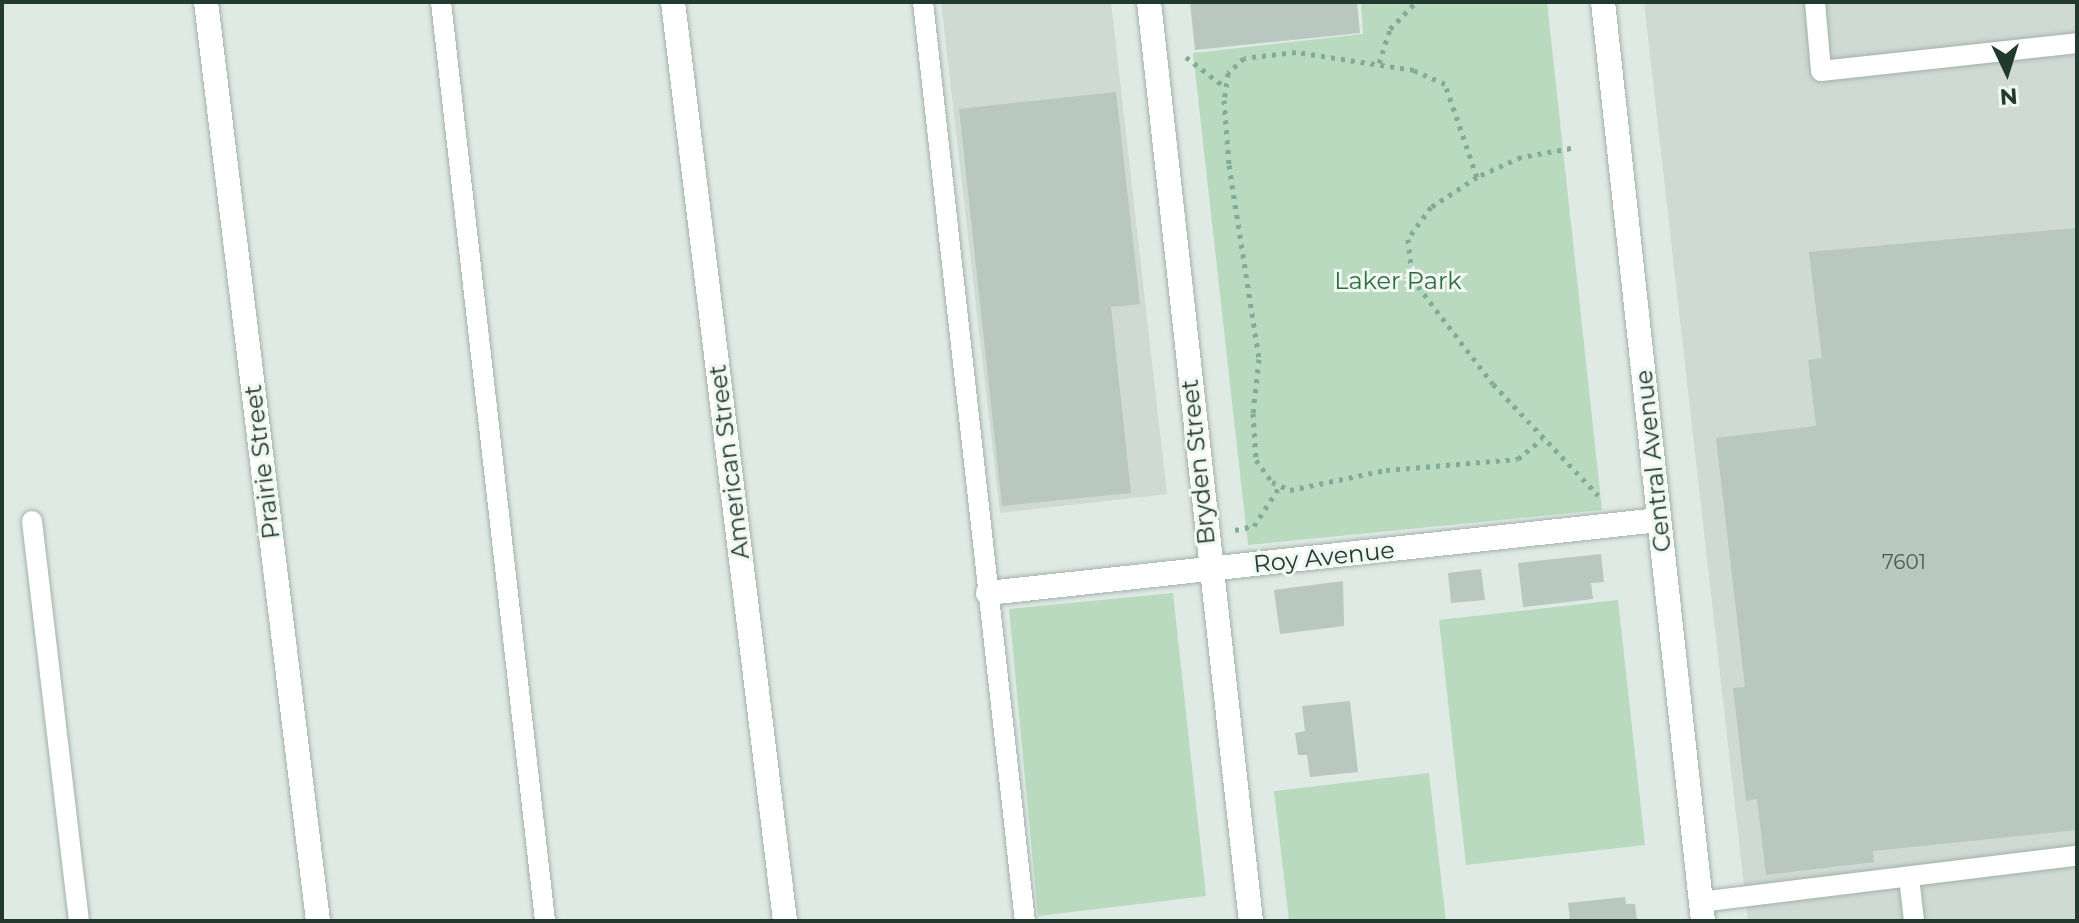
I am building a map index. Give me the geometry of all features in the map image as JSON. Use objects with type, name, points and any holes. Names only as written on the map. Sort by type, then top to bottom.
[{"type":"street","name":"Prairie Street","points":[[206,2],[318,921]]},
{"type":"street","name":"American Street","points":[[673,2],[785,921]]},
{"type":"street","name":"Bryden Street","points":[[1149,2],[1209,570],[1251,921]]},
{"type":"street","name":"Central Avenue","points":[[1603,2],[1702,912]]},
{"type":"street","name":"Roy Avenue","points":[[988,593],[1659,520]]},
{"type":"lane","points":[[441,2],[545,921]]},
{"type":"lane","points":[[923,2],[1025,921]]},
{"type":"lane","points":[[1815,2],[1821,71],[2077,43]]},
{"type":"lane","points":[[32,521],[79,921]]},
{"type":"lane","points":[[1702,912],[1909,877],[2077,856]]},
{"type":"lane","points":[[1909,877],[1914,921]]},
{"type":"path","points":[[1379,63],[1390,29],[1416,2]]},
{"type":"path","points":[[1477,177],[1445,84],[1379,63],[1296,52],[1244,58],[1228,73],[1229,165],[1259,359],[1254,443],[1256,460],[1280,486],[1290,490],[1386,470],[1518,459],[1542,439]]},
{"type":"path","points":[[1185,56],[1226,88]]},
{"type":"path","points":[[1571,148],[1521,157],[1477,177],[1431,207],[1408,239],[1412,278],[1542,439],[1593,495],[1611,494]]},
{"type":"path","points":[[1234,530],[1254,526],[1280,486]]},
{"type":"shaded area","points":[[941,2],[1111,2],[1167,494],[1000,513]]},
{"type":"shaded area","points":[[1644,2],[2077,2],[2077,921],[1748,921]]},
{"type":"green space","name":"Laker Park","points":[[1361,2],[1547,2],[1602,510],[1248,545],[1193,53],[1363,34]]},
{"type":"green space","points":[[1173,593],[1206,896],[1038,916],[1009,609]]},
{"type":"green space","points":[[1618,600],[1645,845],[1466,865],[1439,620]]},
{"type":"green space","points":[[1429,773],[1446,921],[1289,921],[1274,791]]},
{"type":"building","points":[[1190,2],[1357,2],[1360,33],[1195,50]]},
{"type":"building","points":[[1116,92],[1140,304],[1111,307],[1131,493],[1002,506],[959,109]]},
{"type":"building","points":[[2077,228],[2077,830],[1873,851],[1874,862],[1766,875],[1757,799],[1746,801],[1733,688],[1745,687],[1716,438],[1816,426],[1808,360],[1822,358],[1809,252]]},
{"type":"building","points":[[1601,554],[1604,582],[1591,583],[1593,599],[1523,607],[1518,563]]},
{"type":"building","points":[[1481,569],[1485,600],[1451,603],[1448,573]]},
{"type":"building","points":[[1343,581],[1344,626],[1280,634],[1274,590]]},
{"type":"building","points":[[1350,701],[1358,772],[1310,777],[1307,755],[1298,755],[1295,733],[1305,731],[1302,706]]},
{"type":"building","points":[[1625,897],[1626,904],[1635,904],[1637,921],[1570,921],[1568,903]]}]
